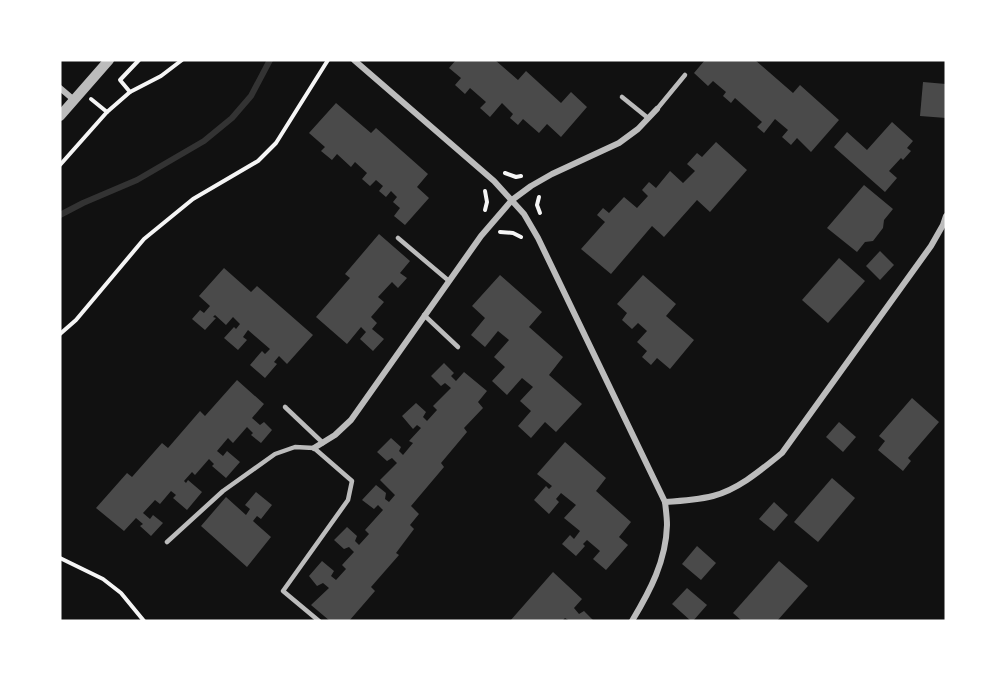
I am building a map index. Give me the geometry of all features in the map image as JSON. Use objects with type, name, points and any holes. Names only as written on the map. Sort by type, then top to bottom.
[{"type":"street","points":[[60,116],[109,60]]},
{"type":"street","points":[[354,60],[494,181],[524,214],[538,238],[665,502],[667,524],[664,552],[654,582],[632,621]]},
{"type":"street","points":[[60,88],[74,100]]},
{"type":"street","points":[[314,448],[335,435],[351,420],[490,224],[512,200],[552,174],[619,143],[638,129],[657,109]]},
{"type":"street","points":[[665,502],[689,501],[714,496],[740,484],[782,453],[931,246],[946,216]]},
{"type":"lane","points":[[657,109],[685,75]]},
{"type":"lane","points":[[622,97],[648,118]]},
{"type":"lane","points":[[398,238],[449,281]]},
{"type":"lane","points":[[424,315],[458,347]]},
{"type":"lane","points":[[285,407],[323,442]]},
{"type":"lane","points":[[167,542],[223,491],[275,454],[295,447],[314,448],[352,481],[348,500],[283,591],[319,621]]},
{"type":"path","points":[[130,92],[120,80],[139,60]]},
{"type":"path","points":[[60,165],[107,112],[130,92],[161,76],[182,60]]},
{"type":"path","points":[[60,334],[76,320],[144,239],[193,199],[258,161],[276,143],[328,60]]},
{"type":"path","points":[[482,186],[487,202],[483,216],[496,233],[513,233],[525,241]]},
{"type":"path","points":[[60,558],[103,579],[121,593],[144,621]]},
{"type":"building","points":[[456,60],[495,60],[518,80],[526,71],[561,103],[571,92],[587,107],[561,137],[547,124],[539,133],[523,119],[518,125],[510,118],[513,114],[502,103],[490,117],[480,108],[486,102],[470,88],[465,94],[455,85],[461,78],[449,68]]},
{"type":"building","points":[[705,60],[755,60],[793,93],[800,85],[839,120],[811,152],[797,138],[791,145],[782,137],[788,130],[775,119],[764,133],[757,127],[762,122],[735,98],[731,103],[723,96],[726,92],[713,81],[708,86],[694,73]]},
{"type":"building","points":[[923,82],[946,84],[946,118],[920,116]]},
{"type":"building","points":[[336,103],[371,133],[376,128],[428,174],[417,187],[429,198],[405,225],[394,216],[400,208],[393,202],[397,197],[391,191],[386,197],[379,191],[383,186],[376,180],[370,186],[362,179],[367,173],[355,162],[351,167],[337,154],[332,160],[321,151],[325,147],[309,133]]},
{"type":"building","points":[[892,122],[913,141],[907,148],[911,151],[889,171],[897,178],[885,192],[834,147],[847,132],[867,150]]},
{"type":"building","points":[[716,142],[747,170],[710,212],[697,200],[664,237],[652,226],[611,274],[581,249],[605,222],[597,215],[603,208],[609,213],[624,197],[637,208],[648,196],[642,190],[649,182],[656,188],[670,171],[683,183],[695,171],[687,164],[697,153],[702,157]]},
{"type":"building","points":[[864,185],[893,209],[884,220],[883,228],[873,241],[865,242],[857,252],[827,228]]},
{"type":"building","points":[[379,234],[410,261],[400,273],[407,278],[398,288],[392,282],[378,297],[384,302],[371,317],[377,323],[372,329],[384,339],[373,351],[360,339],[366,332],[361,327],[347,344],[316,317],[350,278],[345,274]]},
{"type":"building","points":[[880,251],[894,265],[880,280],[866,266]]},
{"type":"building","points":[[839,258],[865,281],[828,323],[802,300]]},
{"type":"building","points":[[224,268],[251,292],[257,286],[313,335],[287,364],[279,356],[274,362],[277,364],[265,378],[250,365],[262,351],[265,354],[270,349],[248,330],[243,337],[247,340],[238,350],[224,338],[240,324],[233,317],[226,325],[215,315],[213,317],[216,318],[205,330],[192,319],[200,310],[204,313],[210,306],[199,296]]},
{"type":"building","points":[[500,275],[542,312],[529,327],[563,357],[549,375],[582,404],[556,432],[545,422],[531,438],[518,426],[531,411],[520,401],[533,387],[522,378],[507,395],[492,381],[505,367],[494,357],[509,340],[498,331],[485,347],[471,335],[485,318],[472,306]]},
{"type":"building","points":[[643,275],[676,304],[666,316],[694,340],[670,369],[657,358],[651,365],[642,357],[647,351],[637,342],[647,331],[638,323],[632,329],[622,320],[627,313],[617,304]]},
{"type":"building","points":[[444,363],[454,373],[451,376],[456,381],[464,372],[487,391],[478,402],[483,408],[464,428],[467,432],[441,463],[444,467],[411,506],[419,514],[410,525],[414,529],[396,553],[399,555],[371,587],[375,591],[349,621],[330,621],[311,605],[329,588],[323,583],[317,586],[309,576],[322,561],[334,571],[331,576],[336,580],[346,569],[342,565],[354,552],[349,547],[344,549],[334,540],[347,527],[357,536],[355,541],[359,545],[369,534],[365,530],[383,510],[378,505],[374,509],[362,500],[376,485],[386,493],[385,499],[389,502],[395,495],[380,480],[397,463],[392,458],[387,461],[377,452],[391,438],[401,447],[399,451],[403,455],[413,443],[409,441],[421,428],[417,425],[413,429],[402,416],[416,403],[426,412],[423,417],[427,421],[437,410],[433,406],[451,388],[445,383],[441,386],[431,376]]},
{"type":"building","points":[[237,380],[264,404],[252,418],[260,425],[264,422],[272,430],[261,443],[251,435],[253,433],[247,427],[233,443],[228,438],[217,451],[223,456],[227,451],[240,462],[226,478],[212,466],[214,464],[209,459],[195,475],[192,472],[184,481],[186,483],[188,480],[202,492],[187,510],[173,498],[176,495],[171,491],[160,504],[155,500],[143,513],[150,519],[153,515],[163,523],[151,536],[140,526],[143,524],[136,518],[124,531],[96,508],[127,473],[132,477],[162,443],[168,448],[200,411],[205,416]]},
{"type":"building","points":[[912,398],[939,422],[908,458],[911,461],[903,471],[878,450],[885,441],[879,436]]},
{"type":"building","points":[[839,422],[856,437],[843,452],[826,437]]},
{"type":"building","points":[[565,442],[606,478],[596,491],[631,522],[619,537],[628,545],[606,570],[593,559],[600,551],[587,540],[576,556],[562,544],[570,535],[574,539],[580,531],[564,518],[576,505],[561,493],[556,499],[559,502],[549,514],[534,500],[546,486],[549,489],[552,486],[537,474]]},
{"type":"building","points":[[832,478],[855,498],[818,542],[794,522]]},
{"type":"building","points":[[256,492],[272,505],[261,519],[257,516],[253,521],[271,537],[247,567],[201,526],[226,497],[246,515],[250,509],[245,505]]},
{"type":"building","points":[[774,502],[788,515],[774,531],[759,519]]},
{"type":"building","points":[[697,546],[716,563],[701,580],[682,564]]},
{"type":"building","points":[[779,561],[808,586],[777,621],[742,621],[733,613]]},
{"type":"building","points":[[553,572],[582,599],[574,608],[579,614],[584,611],[593,620],[570,621],[565,618],[562,621],[510,621]]},
{"type":"building","points":[[687,588],[707,605],[693,621],[672,604]]},
{"type":"waterway","points":[[60,215],[137,180],[204,141],[232,118],[251,96],[270,60]]}]
